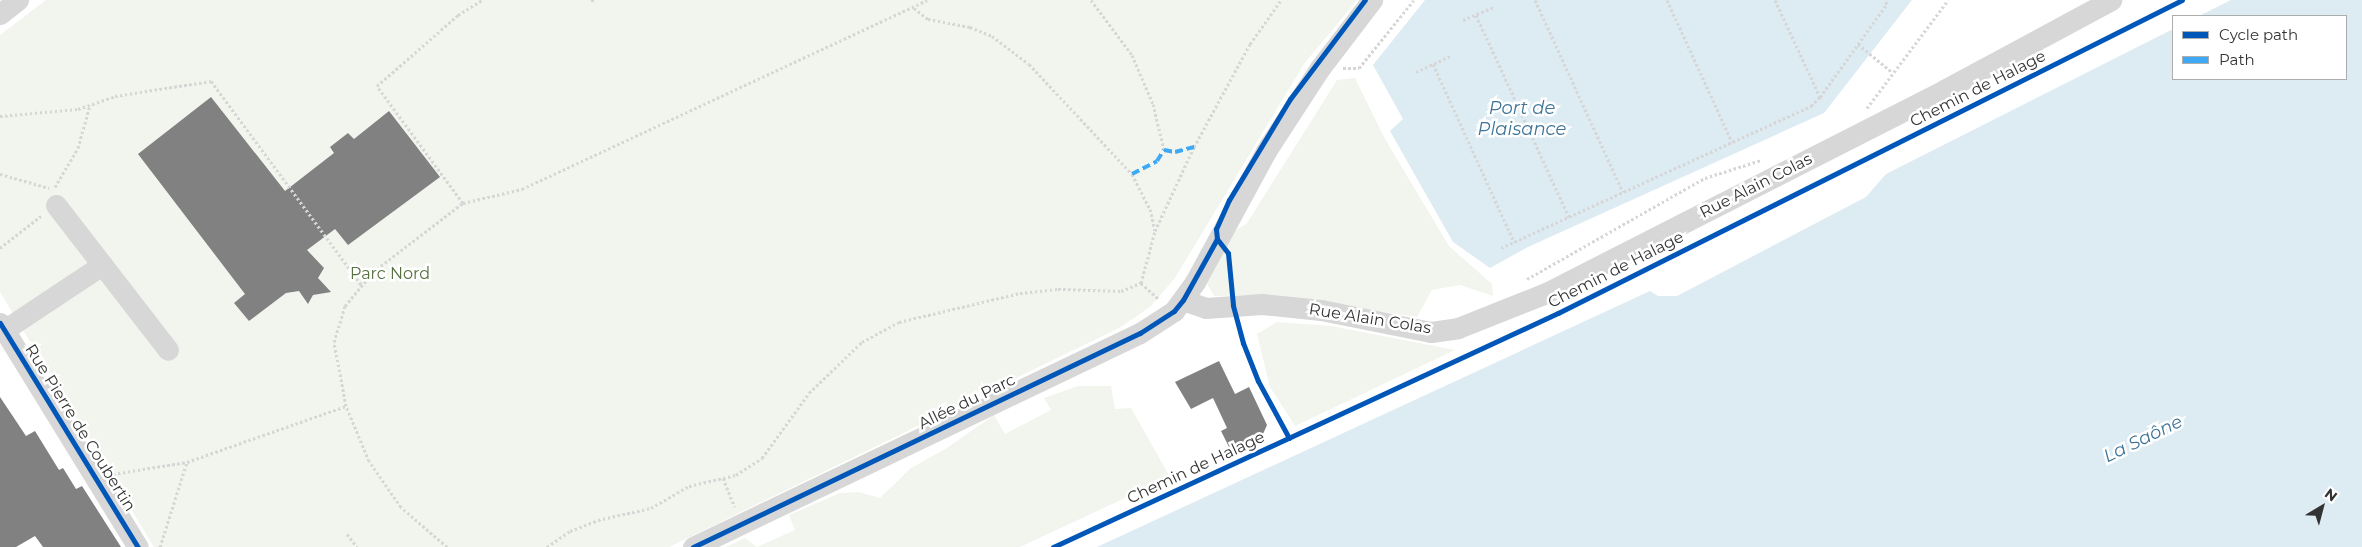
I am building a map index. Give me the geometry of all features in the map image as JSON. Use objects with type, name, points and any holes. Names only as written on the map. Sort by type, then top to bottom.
[{"type":"street","points":[[0,14],[18,0]]},
{"type":"street","name":"Allée du Parc","points":[[693,547],[1140,333],[1174,311],[1183,300],[1266,151],[1320,68],[1372,0]]},
{"type":"street","name":"Rue Alain Colas","points":[[1183,300],[1206,308],[1262,304],[1321,310],[1431,332],[1458,328],[1534,298],[1944,90],[2111,0]]},
{"type":"street","points":[[56,205],[168,350]]},
{"type":"street","points":[[2,326],[102,265]]},
{"type":"street","name":"Rue Pierre de Coubertin","points":[[2,326],[138,547]]},
{"type":"path","points":[[462,203],[377,86],[458,15],[482,0]]},
{"type":"path","points":[[591,0],[596,0]]},
{"type":"path","points":[[448,547],[401,508],[369,461],[346,406],[334,342],[345,306],[373,272],[462,203],[522,189],[914,8],[927,0]]},
{"type":"path","points":[[1091,0],[1132,55],[1154,104],[1164,150]]},
{"type":"path","points":[[547,547],[570,531],[598,520],[650,508],[689,486],[736,475],[762,458],[810,392],[862,342],[900,322],[945,308],[1020,293],[1058,289],[1129,289],[1144,278],[1155,230],[1194,148],[1250,44],[1281,0]]},
{"type":"path","points":[[1320,68],[1359,68],[1414,0]]},
{"type":"path","points":[[1535,0],[1623,192]]},
{"type":"path","points":[[1667,0],[1732,142]]},
{"type":"path","points":[[1775,0],[1820,97]]},
{"type":"path","points":[[1500,248],[1811,106],[1820,97],[1887,4],[1885,0]]},
{"type":"path","points":[[1865,111],[1948,0]]},
{"type":"path","points":[[1463,20],[1493,7]]},
{"type":"path","points":[[914,8],[928,19],[970,27],[992,36],[1029,64],[1132,174],[1150,208],[1155,230]]},
{"type":"path","points":[[1476,14],[1568,217]]},
{"type":"path","points":[[1858,44],[1893,73]]},
{"type":"path","points":[[1416,72],[1450,56]]},
{"type":"path","points":[[1433,64],[1514,242]]},
{"type":"path","points":[[0,116],[90,105],[115,96],[211,81],[362,286]]},
{"type":"path","points":[[0,174],[53,190],[78,148],[90,105]]},
{"type":"path","points":[[1534,298],[1524,280],[1706,178],[1771,157]]},
{"type":"path","points":[[0,248],[56,205]]},
{"type":"path","points":[[96,477],[187,462],[346,406]]},
{"type":"path","points":[[160,547],[187,462]]},
{"type":"path","points":[[723,478],[742,524]]},
{"type":"path","points":[[347,534],[357,547]]},
{"type":"green space","name":"Parc Nord","points":[[46,0],[1357,0],[1304,64],[1175,278],[1150,307],[1121,327],[669,547],[154,547],[0,292],[0,35]]},
{"type":"green space","points":[[1355,78],[1385,139],[1449,246],[1492,284],[1493,296],[1460,285],[1432,290],[1417,317],[1263,295],[1214,296],[1205,280],[1226,237],[1247,223],[1337,80]]},
{"type":"green space","points":[[1277,322],[1331,326],[1455,350],[1295,426],[1270,387],[1257,334]]},
{"type":"green space","points":[[1078,386],[1111,386],[1115,409],[1131,408],[1170,477],[1020,547],[757,547],[795,530],[789,515],[840,493],[859,492],[880,498],[911,468],[947,448],[994,415],[1005,434],[1051,410],[1044,398]]},
{"type":"green space","points":[[745,538],[757,547],[726,547]]},
{"type":"water","name":"Port de Plaisance","points":[[1425,0],[1912,0],[1824,113],[1528,247],[1490,268],[1453,242],[1390,131],[1403,119],[1373,65]]},
{"type":"water","name":"La Saône","points":[[2231,0],[2362,0],[2362,547],[1097,547],[1650,291],[1658,296],[1677,296],[1866,197],[1886,174],[2172,30],[2172,80],[2347,80],[2347,15],[2201,15]]},
{"type":"building","points":[[211,97],[285,191],[334,153],[330,147],[348,133],[354,139],[389,111],[440,177],[348,245],[335,229],[307,250],[324,268],[318,278],[331,292],[313,295],[308,304],[299,291],[286,293],[249,321],[234,303],[245,294],[138,154]]},
{"type":"building","points":[[1219,361],[1235,394],[1249,387],[1267,425],[1263,434],[1230,449],[1221,431],[1227,428],[1213,398],[1191,409],[1175,382]]},
{"type":"building","points":[[0,397],[26,436],[35,431],[59,470],[63,468],[76,489],[82,486],[121,547],[43,547],[35,536],[16,547],[0,547]]},
{"type":"marked path","points":[[1132,174],[1157,161],[1164,150],[1175,152],[1194,147]]},
{"type":"cycle path","points":[[1289,438],[1258,381],[1243,343],[1233,305],[1228,253],[1217,239],[1216,229],[1229,200],[1290,99],[1365,0]]},
{"type":"cycle path","name":"Chemin de Halage","points":[[1053,547],[1558,313],[2182,0]]},
{"type":"cycle path","points":[[693,547],[1140,333],[1174,311],[1183,300],[1217,239]]},
{"type":"cycle path","points":[[0,323],[138,547]]}]
